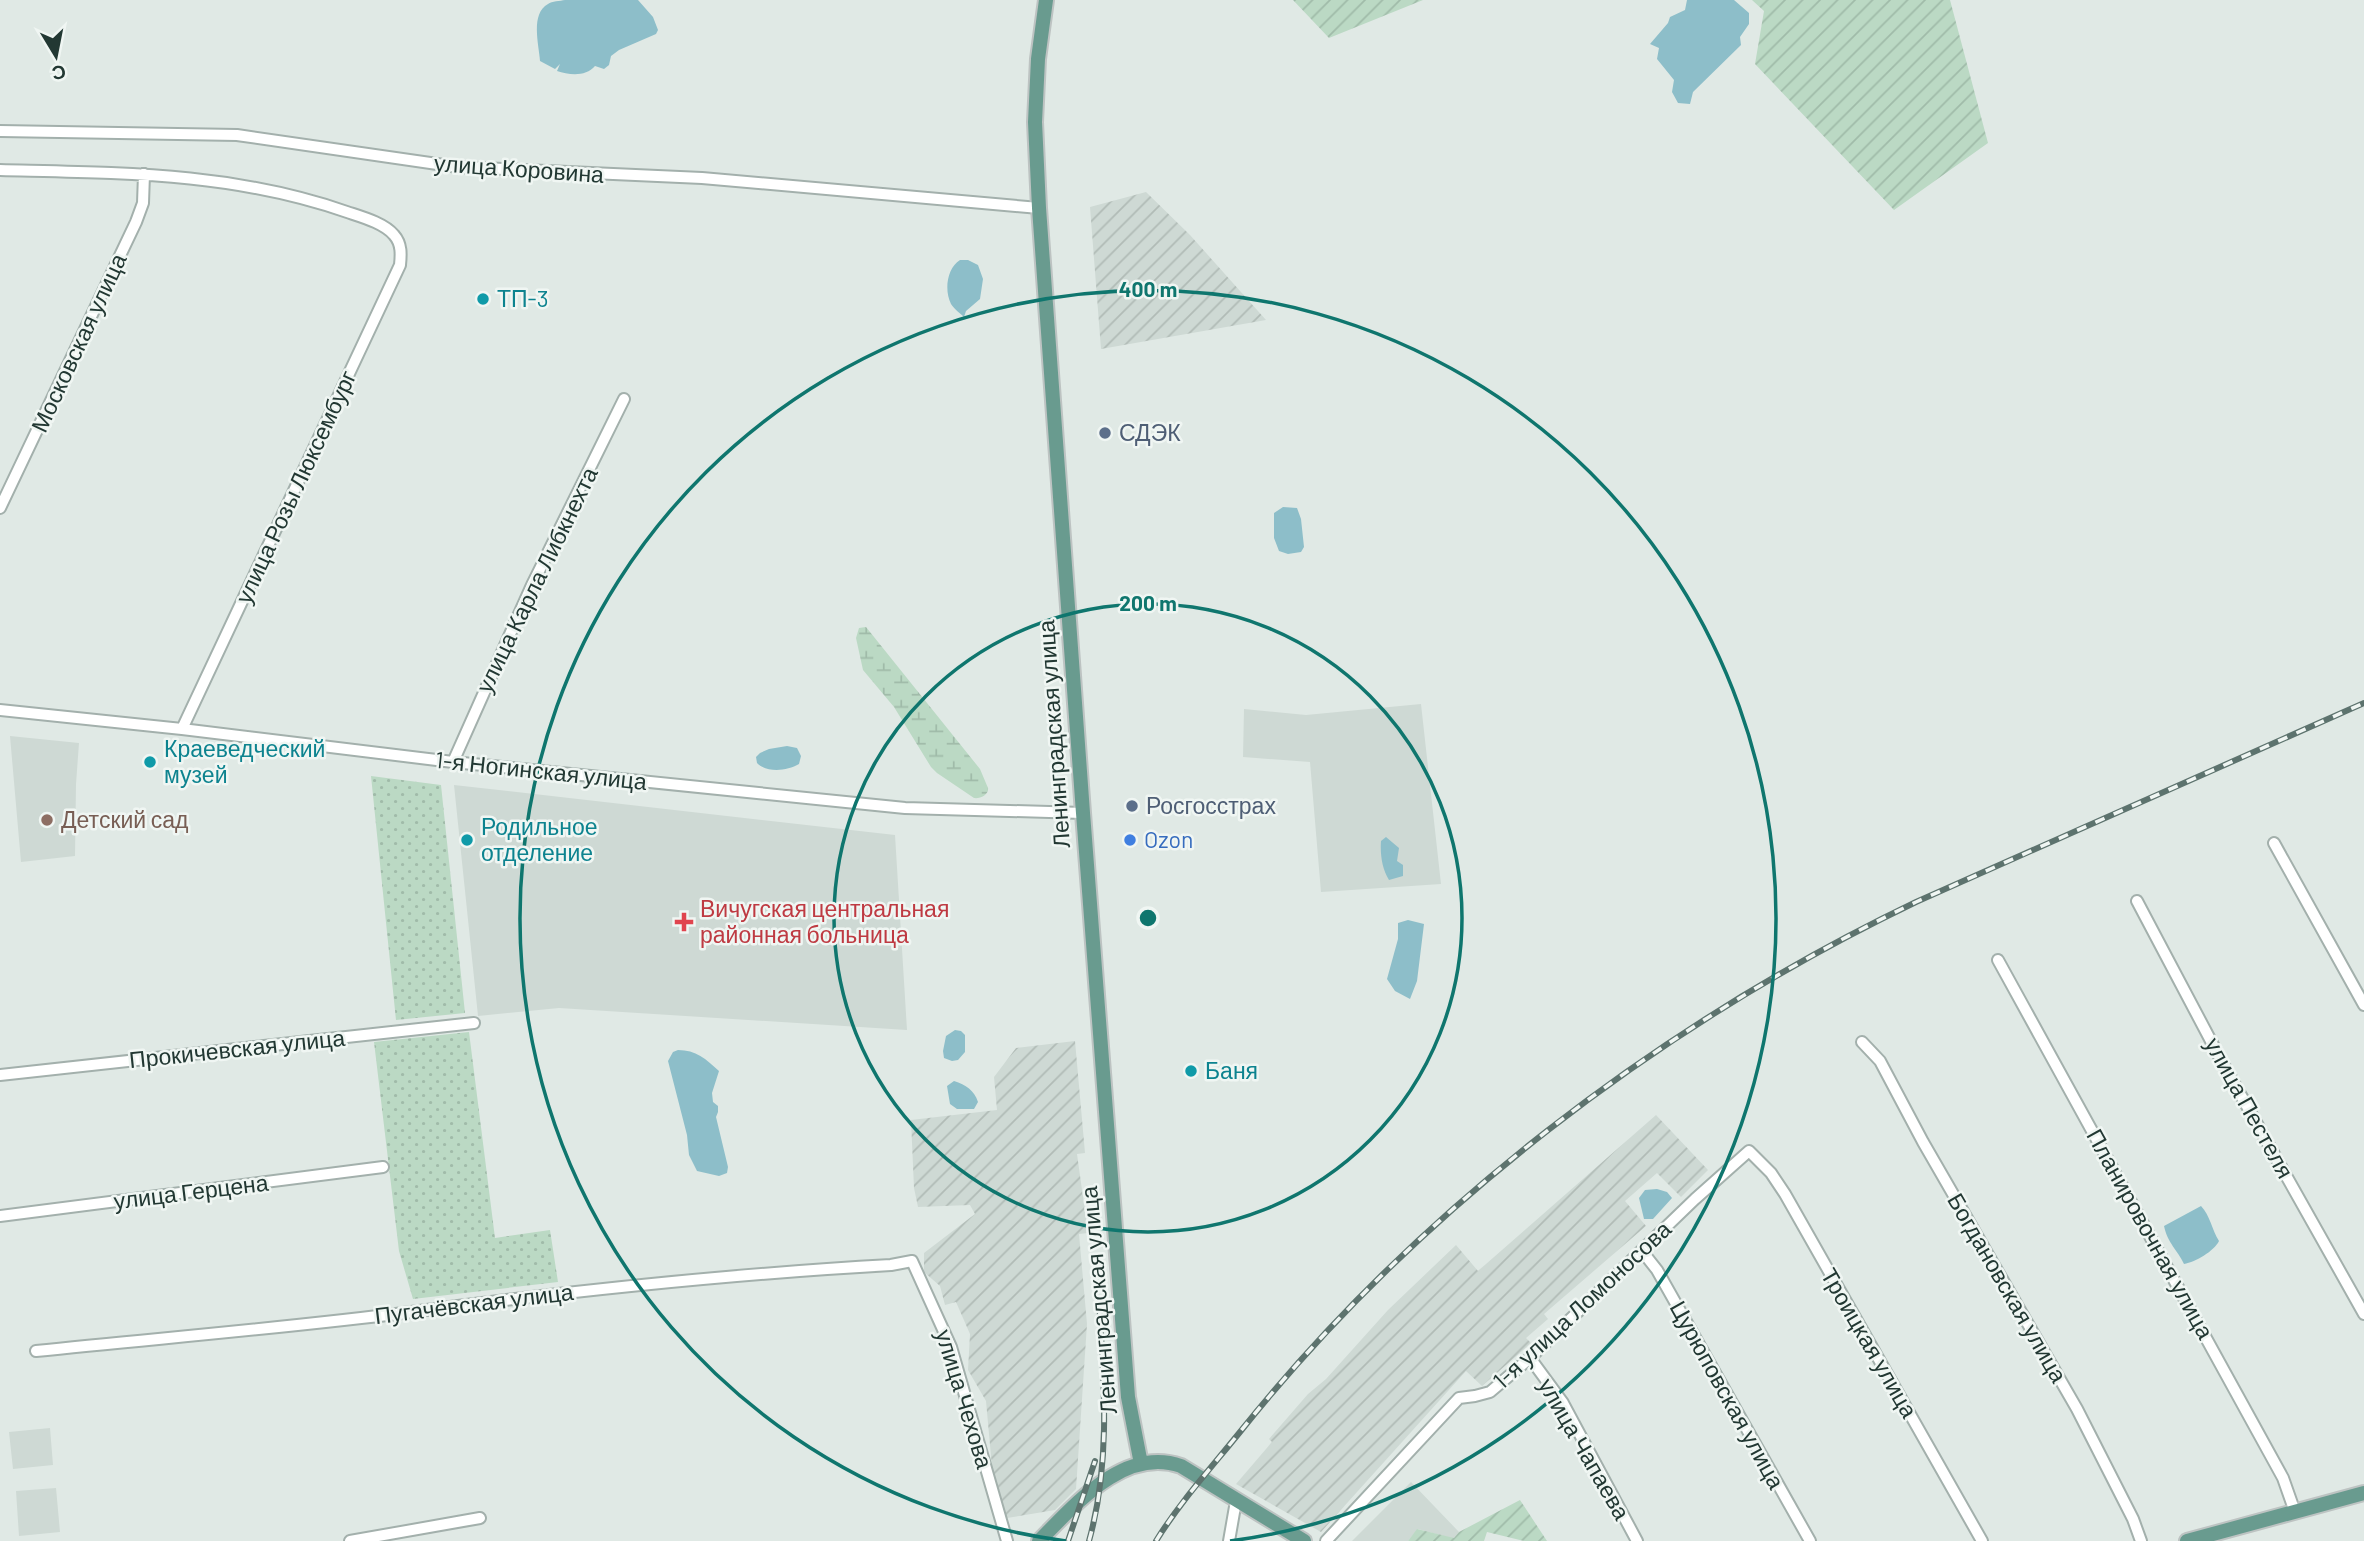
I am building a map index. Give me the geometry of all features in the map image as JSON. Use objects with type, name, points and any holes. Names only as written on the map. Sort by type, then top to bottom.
[{"type":"main road","name":"Ленинградская улица","points":[[1046,0],[1038,60],[1035,122],[1039,208],[1128,1397],[1141,1464]]},
{"type":"main road","points":[[1039,1541],[1085,1495],[1100,1484],[1141,1464],[1169,1462],[1181,1466],[1304,1541]]},
{"type":"main road","points":[[2187,1541],[2364,1493]]},
{"type":"street","name":"улица Коровина","points":[[0,131],[237,135],[458,167],[702,178],[1039,208]]},
{"type":"street","points":[[0,170],[144,174]]},
{"type":"street","name":"улица Розы Люксембург","points":[[144,174],[232,182],[321,203],[376,224],[394,234],[399,242],[400,265],[381,309],[182,729]]},
{"type":"street","name":"Московская улица","points":[[0,508],[136,222],[143,203],[144,174]]},
{"type":"street","name":"улица Карла Либкнехта","points":[[453,762],[532,585],[624,399]]},
{"type":"street","name":"1-я Ногинская улица","points":[[0,710],[453,762],[905,808],[1083,813]]},
{"type":"street","points":[[2274,843],[2364,1005]]},
{"type":"street","name":"улица Пестеля","points":[[2137,901],[2221,1060],[2364,1314]]},
{"type":"street","name":"Планировочная улица","points":[[1998,960],[2264,1441],[2283,1478],[2295,1512]]},
{"type":"street","name":"Прокичевская улица","points":[[0,1074],[474,1023]]},
{"type":"street","name":"Богдановская улица","points":[[1862,1042],[1880,1061],[1923,1142],[2077,1409],[2133,1519],[2141,1541]]},
{"type":"street","name":"1-я улица Ломоносова","points":[[1326,1541],[1459,1398],[1490,1392],[1530,1358],[1749,1151]]},
{"type":"street","name":"Троицкая улица","points":[[1749,1151],[1771,1173],[1792,1205],[1982,1541]]},
{"type":"street","name":"улица Герцена","points":[[0,1216],[383,1167]]},
{"type":"street","name":"Цурюповская улица","points":[[1642,1251],[1657,1270],[1810,1541]]},
{"type":"street","name":"Пугачёвская улица","points":[[36,1351],[410,1312],[477,1302],[912,1261]]},
{"type":"street","name":"улица Чехова","points":[[912,1261],[951,1347],[1007,1541]]},
{"type":"street","name":"улица Чапаева","points":[[1530,1358],[1563,1404],[1637,1541]]},
{"type":"street","points":[[1229,1541],[1236,1501]]},
{"type":"street","points":[[350,1541],[480,1518]]},
{"type":"shaded area","points":[[1146,192],[1190,235],[1266,320],[1101,349],[1090,207]]},
{"type":"shaded area","points":[[1421,704],[1441,884],[1321,892],[1310,762],[1243,757],[1244,709],[1306,715]]},
{"type":"shaded area","name":"Детский сад","points":[[10,736],[79,743],[75,856],[21,862]]},
{"type":"shaded area","name":"Вичугская центральная районная больница","points":[[454,785],[895,835],[907,1030],[559,1008],[478,1016]]},
{"type":"shaded area","points":[[1075,1041],[1085,1153],[1077,1154],[1088,1233],[1079,1234],[1087,1324],[1076,1489],[1055,1510],[1007,1518],[993,1478],[986,1401],[968,1370],[970,1334],[956,1302],[945,1305],[940,1286],[924,1272],[924,1253],[975,1214],[970,1205],[918,1207],[914,1188],[911,1120],[997,1110],[994,1077],[1016,1048]]},
{"type":"shaded area","points":[[1656,1115],[1708,1170],[1681,1197],[1657,1173],[1625,1201],[1646,1226],[1544,1314],[1548,1319],[1526,1338],[1531,1343],[1482,1386],[1466,1371],[1321,1532],[1236,1484],[1272,1442],[1269,1439],[1308,1394],[1326,1379],[1388,1310],[1456,1245],[1478,1271]]},
{"type":"shaded area","points":[[50,1428],[53,1465],[13,1469],[9,1432]]},
{"type":"shaded area","points":[[1411,1482],[1459,1532],[1454,1539],[1418,1529],[1408,1541],[1352,1541]]},
{"type":"shaded area","points":[[56,1488],[60,1532],[19,1536],[16,1491]]},
{"type":"green space","points":[[1293,0],[1423,0],[1329,38]]},
{"type":"green space","points":[[1752,0],[1950,0],[1988,143],[1894,210],[1755,64],[1764,11]]},
{"type":"green space","points":[[866,627],[980,769],[988,788],[984,796],[974,798],[931,767],[894,707],[863,670],[856,638],[859,628]]},
{"type":"green space","points":[[371,776],[441,785],[465,1013],[396,1020]]},
{"type":"green space","points":[[469,1032],[495,1238],[550,1230],[558,1282],[413,1299],[399,1251],[374,1042]]},
{"type":"green space","points":[[1520,1500],[1547,1541],[1524,1541],[1487,1532],[1484,1541],[1408,1541],[1417,1529],[1454,1538],[1459,1532]]},
{"type":"water","points":[[565,0],[638,0],[653,17],[658,30],[656,34],[619,50],[611,56],[609,65],[604,69],[595,66],[587,72],[577,74],[557,71],[560,64],[555,69],[540,61],[537,22],[542,9],[548,4]]},
{"type":"water","points":[[1687,0],[1734,0],[1749,13],[1749,24],[1740,37],[1741,45],[1693,92],[1690,104],[1678,103],[1672,92],[1674,80],[1657,59],[1659,48],[1650,44],[1670,17],[1685,10]]},
{"type":"water","points":[[960,260],[968,260],[978,265],[983,279],[980,299],[966,311],[964,317],[951,304],[948,292],[952,268]]},
{"type":"water","points":[[1283,507],[1297,508],[1304,547],[1301,552],[1288,554],[1279,551],[1274,538],[1274,513]]},
{"type":"water","points":[[787,746],[797,748],[801,756],[799,764],[777,770],[757,763],[756,757],[760,753]]},
{"type":"water","points":[[1386,837],[1399,848],[1397,861],[1403,865],[1403,876],[1389,880],[1381,851],[1381,841]]},
{"type":"water","points":[[1408,920],[1424,924],[1417,981],[1410,999],[1395,991],[1387,979],[1398,939],[1398,923]]},
{"type":"water","points":[[955,1030],[965,1035],[965,1052],[958,1060],[952,1061],[944,1058],[943,1051],[946,1036]]},
{"type":"water","points":[[678,1050],[700,1056],[719,1071],[712,1093],[713,1102],[718,1106],[716,1117],[728,1167],[727,1173],[719,1176],[697,1171],[689,1155],[687,1135],[668,1061],[673,1052]]},
{"type":"water","points":[[954,1081],[972,1091],[978,1102],[974,1109],[957,1109],[950,1104],[947,1086]]},
{"type":"water","points":[[1645,1190],[1667,1192],[1672,1198],[1653,1219],[1644,1219],[1639,1198]]},
{"type":"water","points":[[2201,1206],[2219,1241],[2204,1256],[2184,1264],[2164,1226]]},
{"type":"railway","points":[[1156,1541],[1185,1499],[1240,1432],[1309,1351],[1384,1273],[1464,1199],[1548,1130],[1636,1065],[1727,1005],[1821,951],[1916,902],[2364,703]]},
{"type":"railway","points":[[1089,1541],[1101,1481],[1103,1451],[1104,1391],[1099,1300]]},
{"type":"railway","points":[[1068,1541],[1095,1461]]},
{"type":"place","name":"ТП-3","points":[[483,299]]},
{"type":"place","name":"СДЭК","points":[[1105,433]]},
{"type":"place","name":"Краеведческий музей","points":[[150,762]]},
{"type":"place","name":"Росгосстрах","points":[[1132,806]]},
{"type":"place","name":"Детский сад","points":[[47,820]]},
{"type":"place","name":"Родильное отделение","points":[[467,840]]},
{"type":"place","name":"Ozon","points":[[1130,840]]},
{"type":"place","name":"Вичугская центральная районная больница","points":[[684,922]]},
{"type":"place","name":"Баня","points":[[1191,1071]]}]
